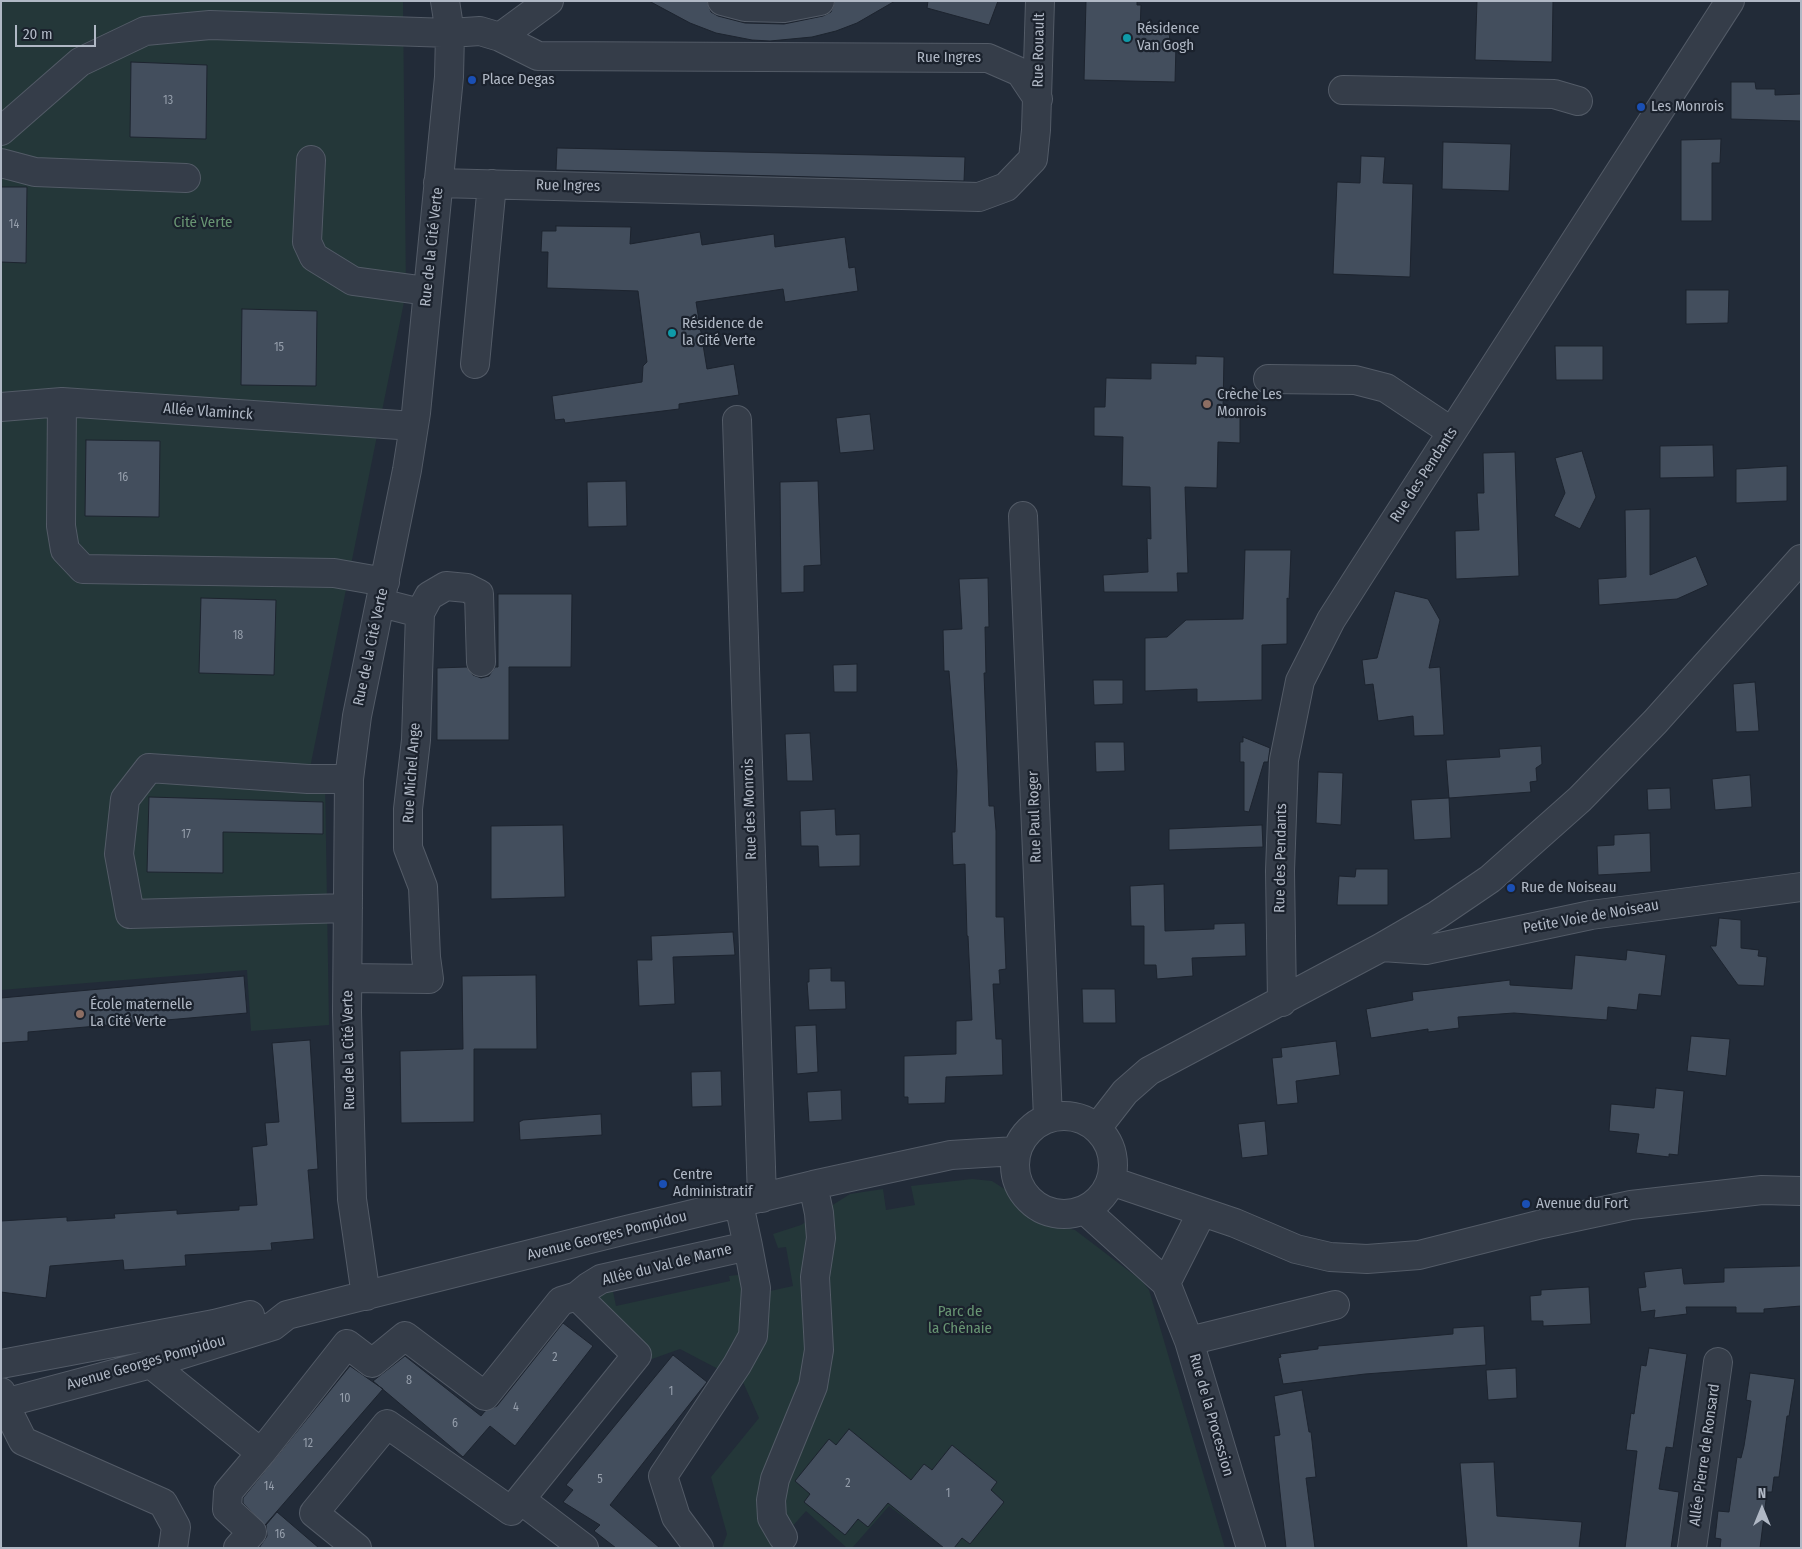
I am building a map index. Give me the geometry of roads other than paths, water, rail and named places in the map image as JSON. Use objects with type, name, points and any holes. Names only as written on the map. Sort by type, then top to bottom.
[{"type":"street","name":"Rue de la Cité Verte","points":[[366,1296],[352,1198],[348,978],[349,780],[357,716],[383,592],[414,426],[449,77],[450,33],[445,1]]},
{"type":"street","points":[[500,37],[549,1]]},
{"type":"street","points":[[722,1],[745,7],[784,8],[820,1]]},
{"type":"street","name":"Rue Rouault","points":[[1038,99],[1040,1]]},
{"type":"street","name":"Rue des Pendants","points":[[1282,1002],[1280,871],[1284,760],[1300,681],[1331,620],[1730,1]]},
{"type":"street","points":[[1,131],[80,62],[145,31],[210,25],[450,33]]},
{"type":"street","name":"Rue Ingres","points":[[438,183],[979,197],[1006,187],[1033,159],[1038,99],[1020,72],[988,58],[538,56],[500,37],[480,31],[450,33]]},
{"type":"street","points":[[1342,90],[1554,94],[1578,102]]},
{"type":"street","points":[[311,160],[307,242],[314,257],[353,281],[427,292]]},
{"type":"street","points":[[1,163],[35,172],[186,178]]},
{"type":"street","points":[[475,364],[492,184]]},
{"type":"street","points":[[1268,378],[1355,380],[1386,388],[1452,432]]},
{"type":"street","points":[[62,402],[61,526],[65,550],[83,569],[334,573],[383,592],[420,613],[429,596],[446,586],[468,588],[479,594],[481,662]]},
{"type":"street","name":"Allée Vlaminck","points":[[1,408],[62,402],[414,426]]},
{"type":"street","name":"Rue des Monrois","points":[[737,420],[751,1201]]},
{"type":"street","name":"Rue Paul Roger","points":[[1023,516],[1048,1118]]},
{"type":"street","points":[[1097,1128],[1125,1092],[1150,1071],[1382,947],[1437,915],[1490,879],[1580,798],[1655,722],[1801,559]]},
{"type":"street","name":"Rue Michel Ange","points":[[348,978],[429,979],[426,957],[423,886],[408,848],[408,809],[416,740],[420,613]]},
{"type":"street","points":[[348,908],[130,914],[120,854],[125,799],[149,768],[317,780],[349,780]]},
{"type":"street","name":"Petite Voie de Noiseau","points":[[1382,947],[1426,950],[1591,915],[1801,887]]},
{"type":"street","points":[[1061,1116],[1074,1116],[1097,1128],[1107,1140],[1112,1153],[1114,1167],[1111,1181],[1105,1193],[1096,1203],[1085,1210],[1069,1214],[1053,1214],[1038,1208],[1026,1197],[1018,1183],[1014,1167],[1016,1151],[1023,1137],[1034,1126],[1048,1118],[1061,1116]]},
{"type":"street","name":"Avenue Georges Pompidou","points":[[2,1400],[151,1364],[273,1326],[287,1315],[812,1185],[951,1156],[1016,1151]]},
{"type":"street","points":[[1111,1181],[1202,1212],[1296,1249],[1330,1257],[1393,1259],[1419,1255],[1542,1224],[1631,1205],[1762,1190],[1801,1190]]},
{"type":"street","points":[[783,1537],[772,1518],[770,1500],[775,1479],[812,1386],[819,1350],[815,1276],[821,1238],[819,1213],[812,1185]]},
{"type":"street","name":"Allée du Val de Marne","points":[[261,1453],[347,1344],[372,1363],[404,1336],[485,1396],[561,1301],[577,1296],[588,1286],[602,1279],[748,1246],[751,1201]]},
{"type":"street","points":[[1085,1210],[1166,1283],[1202,1212]]},
{"type":"street","points":[[699,1548],[676,1517],[663,1476],[737,1365],[753,1336],[756,1288],[748,1246]]},
{"type":"street","name":"Rue de la Procession","points":[[1166,1283],[1189,1341],[1251,1548]]},
{"type":"street","points":[[357,1548],[314,1513],[387,1424],[511,1511],[637,1354],[577,1296]]},
{"type":"street","points":[[1189,1341],[1335,1305]]},
{"type":"street","name":"Avenue Georges Pompidou","points":[[1,1364],[204,1326],[272,1310],[287,1315]]},
{"type":"street","name":"Allée Pierre de Ronsard","points":[[1692,1548],[1718,1362]]},
{"type":"street","points":[[151,1364],[261,1453],[228,1492],[227,1509],[252,1532],[238,1548]]},
{"type":"street","points":[[2,1400],[23,1441],[163,1503],[176,1527],[173,1548]]},
{"type":"street","points":[[520,1500],[584,1548]]},
{"type":"place","name":"Résidence Van Gogh","points":[[1127,38]]},
{"type":"place","name":"Place Degas","points":[[472,80]]},
{"type":"place","name":"Les Monrois","points":[[1641,107]]},
{"type":"place","name":"Résidence de la Cité Verte","points":[[672,333]]},
{"type":"place","name":"Crèche Les Monrois","points":[[1207,404]]},
{"type":"place","name":"Rue de Noiseau","points":[[1511,888]]},
{"type":"place","name":"École maternelle La Cité Verte","points":[[80,1014]]},
{"type":"place","name":"Centre Administratif","points":[[663,1184]]},
{"type":"place","name":"Avenue du Fort","points":[[1526,1204]]},
{"type":"park label","name":"Cité Verte","points":[[203,223]]},
{"type":"park label","name":"Parc de la Chênaie","points":[[960,1320]]}]
